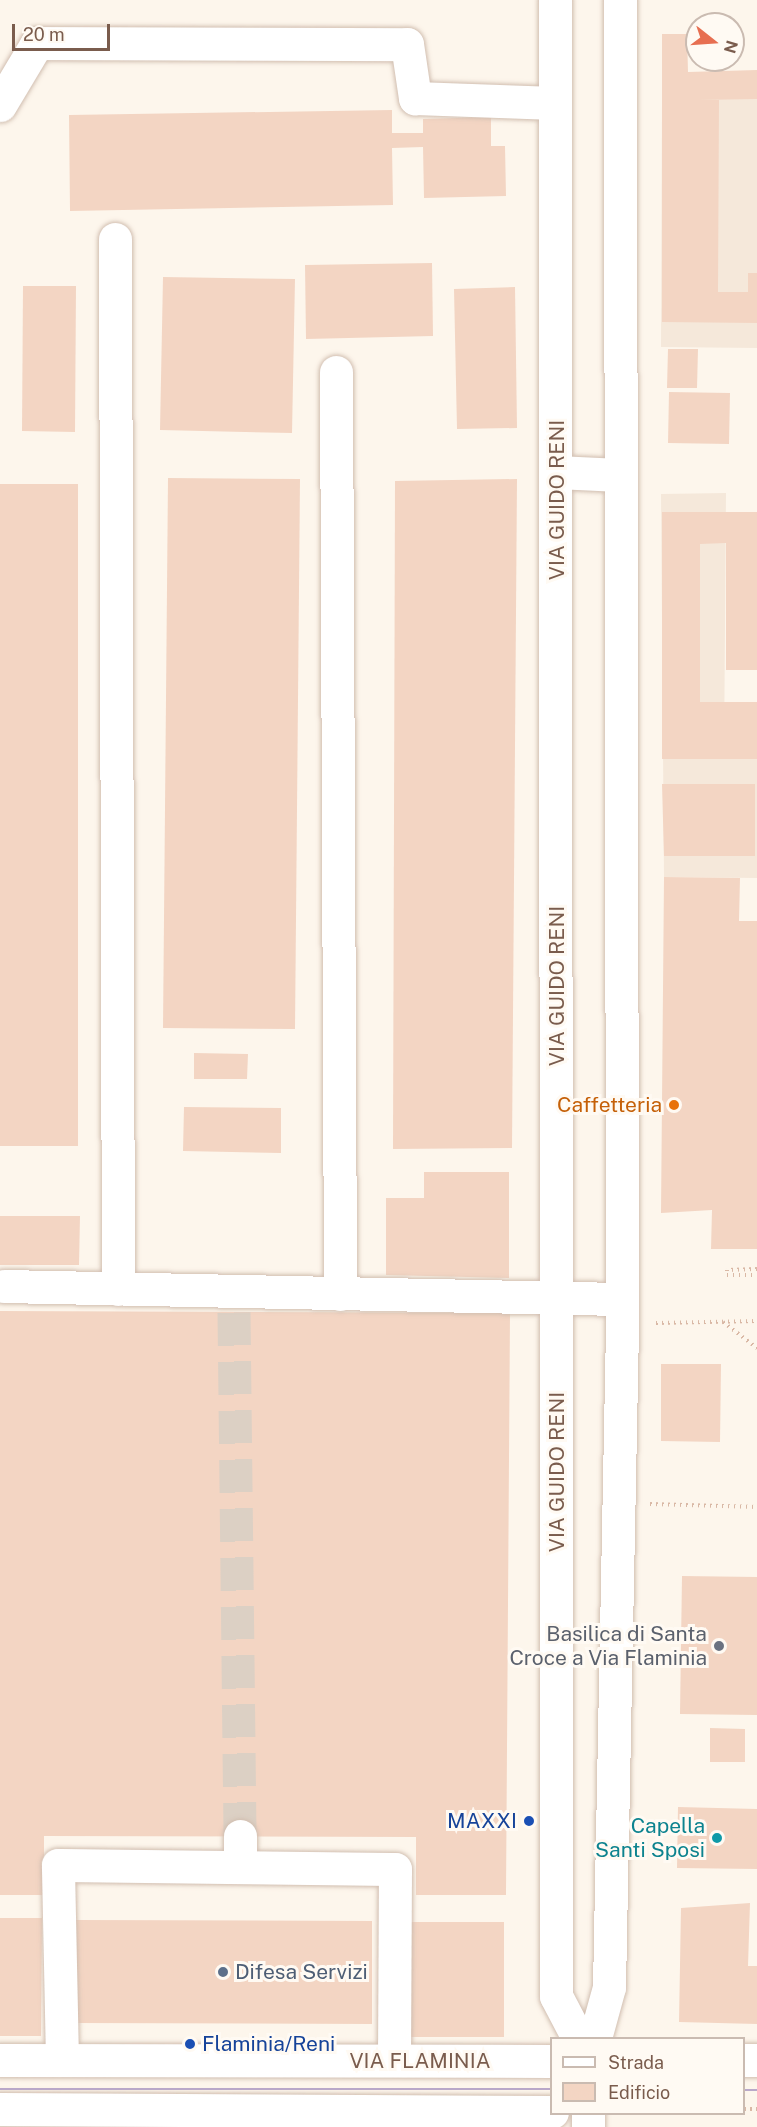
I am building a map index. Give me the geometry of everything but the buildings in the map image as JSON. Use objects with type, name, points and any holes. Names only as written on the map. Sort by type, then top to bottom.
[{"type":"street","name":"VIA GUIDO RENI","points":[[555,0],[556,1996],[577,2037]]},
{"type":"street","points":[[594,2037],[609,1987],[622,1312],[620,0]]},
{"type":"street","points":[[0,105],[37,44],[407,44],[415,98],[555,103]]},
{"type":"street","points":[[115,239],[118,1289]]},
{"type":"street","points":[[336,372],[340,1294]]},
{"type":"street","points":[[557,472],[619,475]]},
{"type":"street","points":[[4,1286],[118,1289],[234,1302],[340,1294],[557,1300],[622,1312]]},
{"type":"street","points":[[62,2060],[58,1865],[240,1852],[395,1869],[394,2060]]},
{"type":"street","name":"VIA FLAMINIA","points":[[0,2060],[550,2061]]},
{"type":"street","points":[[0,2109],[396,2119],[532,2117]]},
{"type":"path","points":[[757,1269],[727,1270],[727,1275],[757,1275]]},
{"type":"path","points":[[622,1312],[722,1322],[757,1321]]},
{"type":"path","points":[[722,1322],[757,1348]]},
{"type":"path","points":[[619,1503],[757,1507]]},
{"type":"shaded area","points":[[662,99],[757,99],[757,348],[661,347]]},
{"type":"shaded area","points":[[726,493],[724,759],[757,759],[757,878],[664,877],[661,494]]},
{"type":"tunnel","points":[[234,1312],[240,1836]]},
{"type":"tram line","points":[[0,2089],[550,2089]]},
{"type":"tram line","points":[[745,2090],[757,2090]]},
{"type":"place","name":"Caffetteria","points":[[674,1105]]},
{"type":"place","name":"Basilica di Santa Croce a Via Flaminia","points":[[719,1646]]},
{"type":"place","name":"MAXXI","points":[[529,1821]]},
{"type":"place","name":"Capella Santi Sposi","points":[[717,1838]]},
{"type":"place","name":"Difesa Servizi","points":[[223,1972]]},
{"type":"place","name":"Flaminia/Reni","points":[[190,2044]]}]
